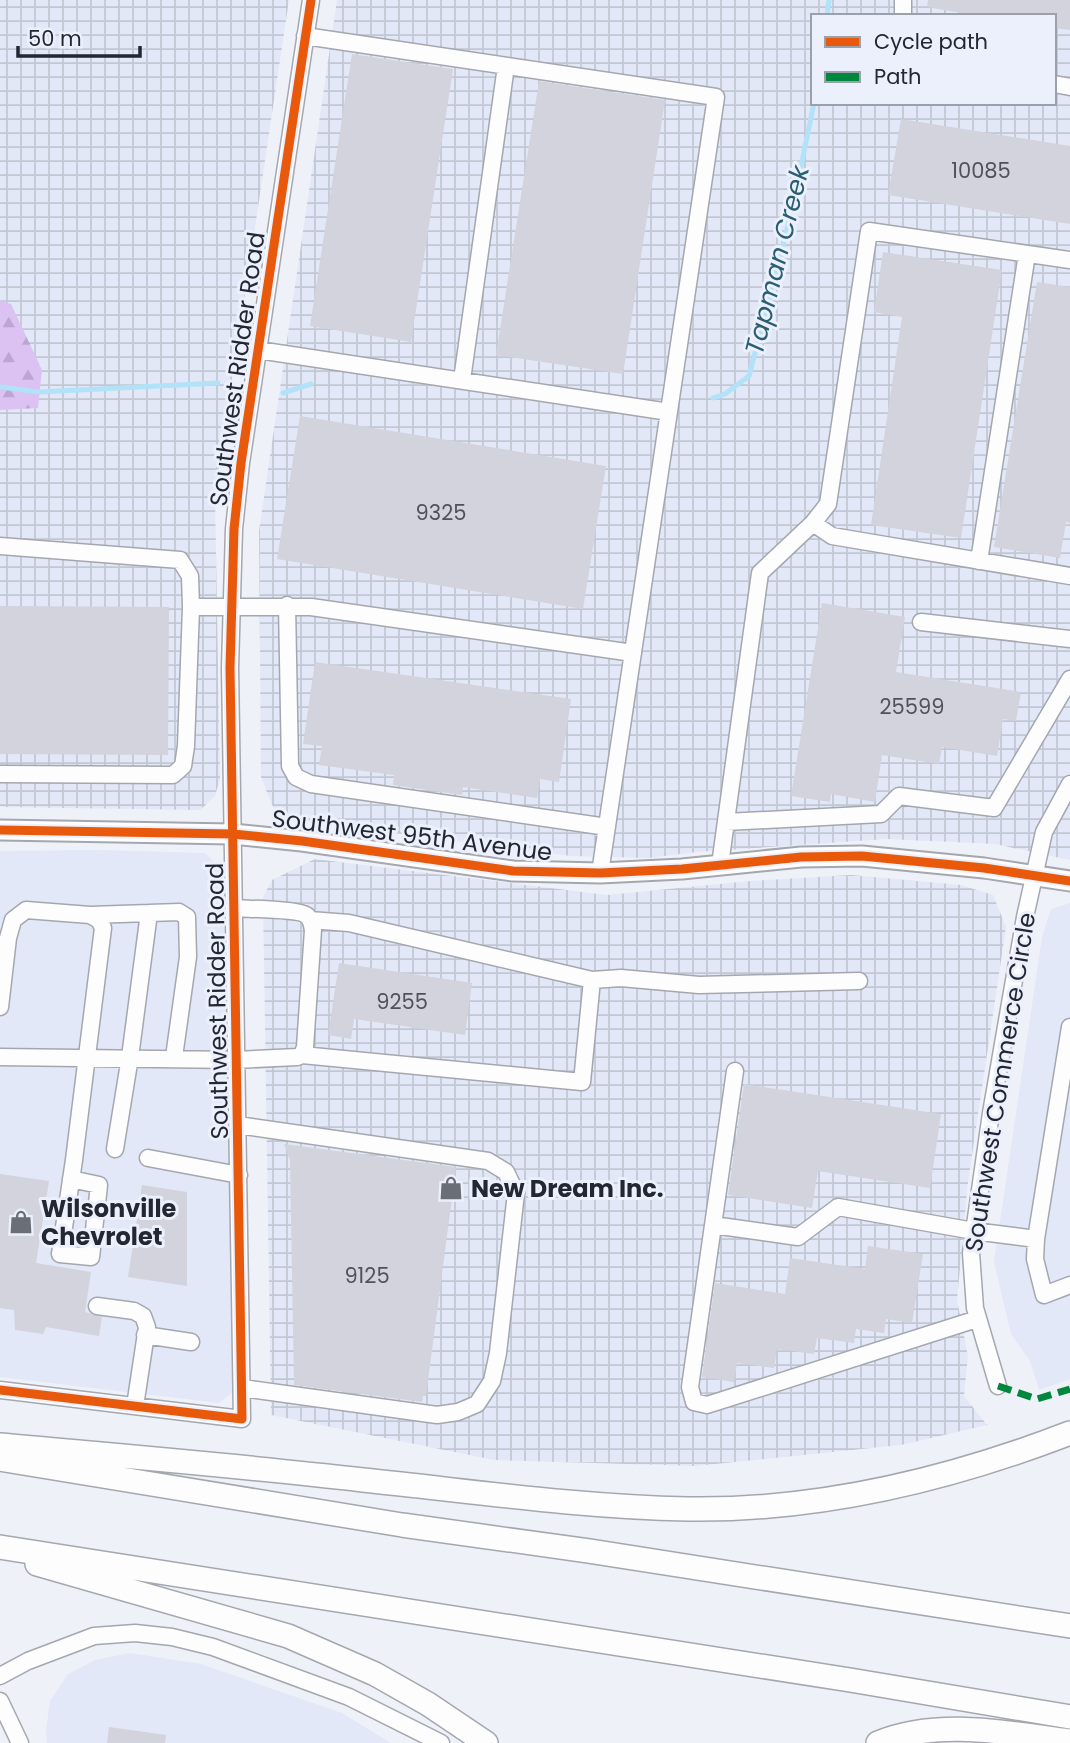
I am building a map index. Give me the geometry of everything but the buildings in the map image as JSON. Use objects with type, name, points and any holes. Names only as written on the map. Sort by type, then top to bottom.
[{"type":"highway","points":[[0,1445],[269,1469],[607,1506],[691,1509],[764,1506],[900,1487],[1070,1433]]},
{"type":"highway","points":[[0,1459],[389,1523],[589,1551],[1070,1626]]},
{"type":"highway","points":[[0,1547],[823,1675],[1070,1717]]},
{"type":"highway","points":[[0,1553],[182,1608],[288,1636],[375,1674],[428,1704],[486,1743]]},
{"type":"highway","points":[[878,1743],[900,1734],[949,1730],[985,1731],[1070,1741]]},
{"type":"main road","name":"Southwest 95th Avenue","points":[[0,830],[233,834],[513,871],[600,873],[682,869],[801,857],[862,856],[912,859],[1070,881]]},
{"type":"street","name":"Southwest Ridder Road","points":[[135,1406],[242,1419],[230,668],[235,510],[311,0]]},
{"type":"street","points":[[305,36],[716,97],[600,873]]},
{"type":"street","points":[[461,380],[506,66]]},
{"type":"street","points":[[720,865],[760,573],[813,523],[828,504],[869,231],[1070,260]]},
{"type":"street","points":[[979,561],[1027,254]]},
{"type":"street","points":[[258,350],[669,412]]},
{"type":"street","points":[[813,523],[832,536],[1070,576]]},
{"type":"street","points":[[0,546],[180,560],[190,576],[191,607],[186,746],[183,766],[173,775],[0,774]]},
{"type":"street","points":[[288,606],[290,766],[296,777],[311,784],[607,827]]},
{"type":"street","points":[[191,607],[311,607],[633,653]]},
{"type":"street","points":[[921,622],[1070,639]]},
{"type":"street","points":[[726,821],[881,814],[899,796],[995,808],[1070,679]]},
{"type":"street","name":"Southwest Commerce Circle","points":[[998,1385],[978,1319],[972,1280],[974,1231],[991,1113],[1034,875],[1044,832],[1070,784]]},
{"type":"street","points":[[234,908],[296,912],[306,915],[310,920],[313,930],[305,1047],[302,1055]]},
{"type":"street","points":[[0,1007],[8,938],[13,920],[26,910],[90,915],[179,912],[187,917],[188,957],[174,1058]]},
{"type":"street","points":[[116,1149],[149,913]]},
{"type":"street","points":[[71,1179],[99,1185],[91,1257],[60,1254],[103,928],[99,920],[90,915]]},
{"type":"street","points":[[310,920],[349,923],[592,980],[621,978],[698,985],[859,981]]},
{"type":"street","points":[[0,1056],[236,1059],[302,1055],[582,1082],[592,980]]},
{"type":"street","points":[[1069,1033],[1035,1259],[1044,1295],[1070,1285]]},
{"type":"street","points":[[735,1071],[690,1387],[694,1402],[707,1405],[978,1319]]},
{"type":"street","points":[[238,1125],[488,1161],[506,1172],[516,1193],[498,1353],[492,1381],[477,1404],[458,1412],[437,1415],[242,1388]]},
{"type":"street","points":[[148,1158],[239,1175]]},
{"type":"street","points":[[713,1225],[798,1237],[838,1207],[1036,1239]]},
{"type":"street","points":[[0,1390],[135,1406],[147,1327],[142,1316],[134,1311],[97,1306]]},
{"type":"street","points":[[145,1335],[191,1342]]},
{"type":"street","points":[[0,1676],[28,1661],[94,1636],[135,1633],[172,1637],[213,1647],[349,1697],[441,1743]]},
{"type":"street","points":[[0,1701],[20,1743]]},
{"type":"shaded area","points":[[0,0],[289,0],[215,495],[220,779],[215,796],[200,810],[0,807]]},
{"type":"shaded area","points":[[337,0],[1070,0],[1070,860],[995,844],[887,839],[697,852],[649,858],[571,856],[285,819],[272,805],[261,777],[259,531]]},
{"type":"shaded area","points":[[0,851],[205,853],[223,871],[235,1367],[233,1392],[219,1403],[0,1377]]},
{"type":"shaded area","points":[[315,859],[607,895],[750,881],[851,875],[961,885],[993,895],[1006,927],[968,1182],[957,1300],[968,1356],[964,1396],[987,1425],[901,1445],[696,1466],[494,1460],[271,1415],[263,897],[272,880]]},
{"type":"shaded area","points":[[1070,903],[1070,1379],[1039,1390],[1030,1361],[1011,1334],[994,1262],[1042,937],[1051,909]]},
{"type":"shaded area","points":[[130,1653],[201,1664],[342,1713],[391,1743],[47,1743],[50,1701],[68,1674],[95,1660]]},
{"type":"green space","points":[[0,301],[11,304],[42,370],[38,408],[0,410]]},
{"type":"waterway","name":"Tapman Creek","points":[[827,14],[829,0]]},
{"type":"waterway","name":"Tapman Creek","points":[[713,398],[725,394],[749,376],[793,206],[814,105]]},
{"type":"waterway","name":"Tapman Creek","points":[[0,387],[39,392],[218,383]]},
{"type":"waterway","name":"Tapman Creek","points":[[283,393],[311,384]]},
{"type":"marked path","points":[[998,1386],[1037,1399],[1070,1389]]},
{"type":"cycle path","points":[[0,1390],[242,1419],[230,668],[234,529],[241,463],[311,0]]},
{"type":"cycle path","points":[[0,830],[233,834],[513,871],[600,873],[682,869],[801,857],[862,856],[984,868],[1070,881]]},
{"type":"place","name":"New Dream Inc.","points":[[451,1188]]},
{"type":"place","name":"Wilsonville Chevrolet","points":[[21,1222]]}]
